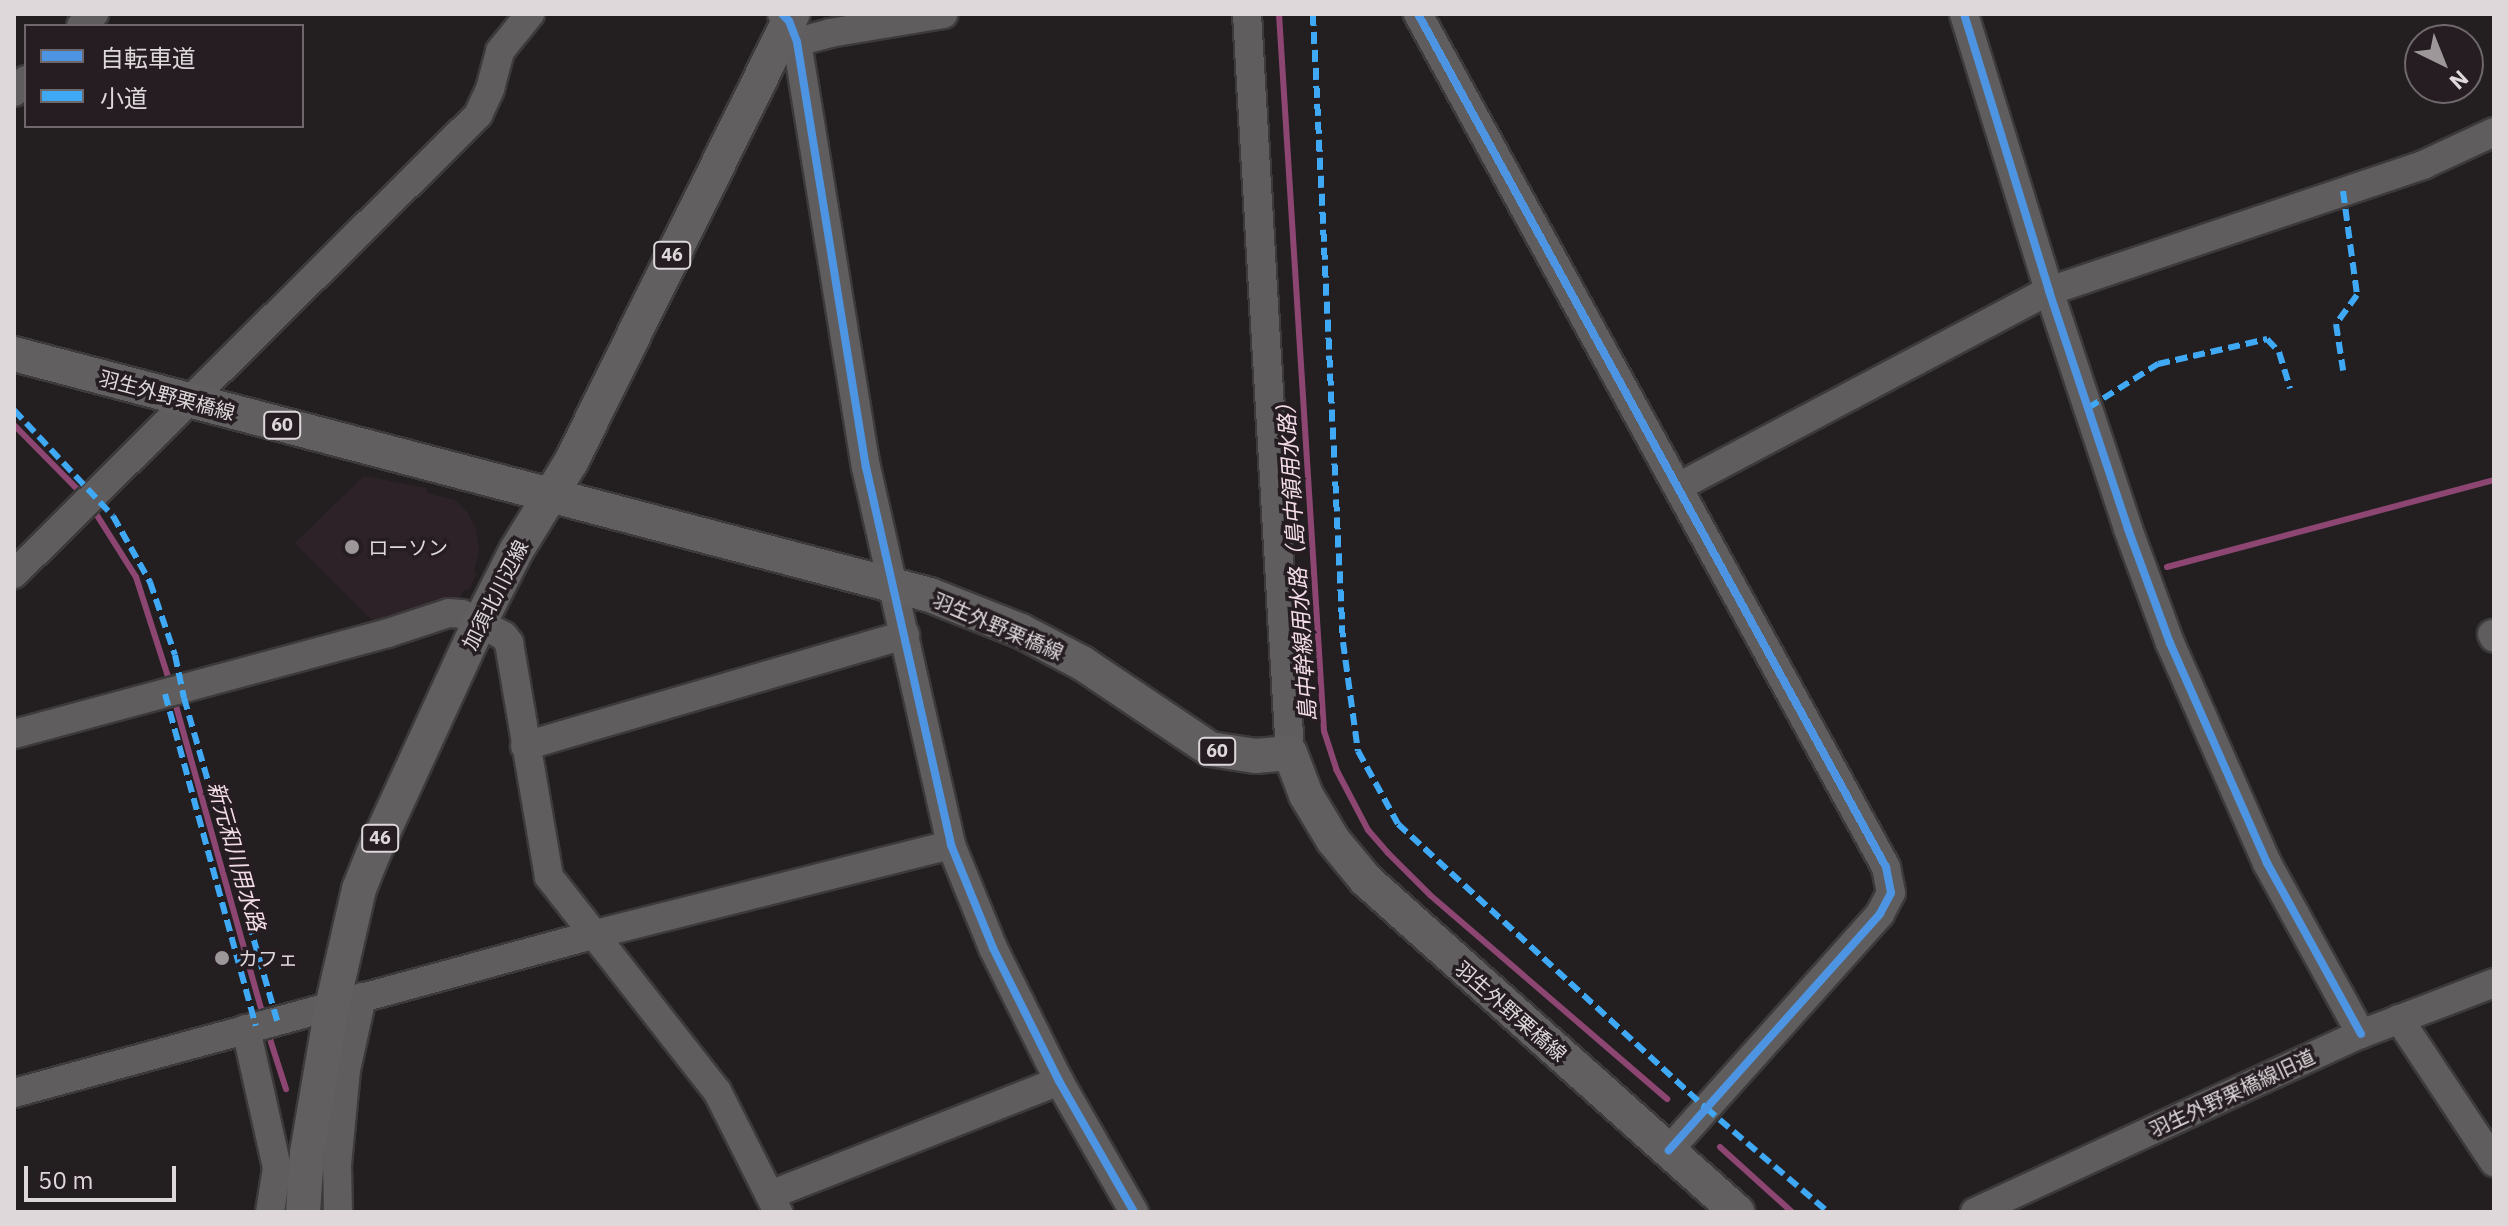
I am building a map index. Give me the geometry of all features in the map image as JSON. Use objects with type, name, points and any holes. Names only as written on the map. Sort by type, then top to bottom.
[{"type":"main road","name":"加須北川辺線","points":[[303,1212],[307,1153],[347,1002],[359,889],[480,622],[516,551],[551,496],[790,23]]},
{"type":"main road","name":"羽生外野栗橋線","points":[[14,354],[950,602],[1021,631],[1137,697],[1210,749],[1256,756],[1290,753],[1306,795],[1326,829],[1366,880],[1737,1212]]},
{"type":"street","points":[[14,574],[478,115],[490,89],[500,51],[530,14]]},
{"type":"street","points":[[943,14],[830,33],[790,23],[866,467],[951,845],[993,948],[1059,1081],[1134,1212]]},
{"type":"street","points":[[1247,14],[1290,753]]},
{"type":"street","points":[[1418,14],[1680,486],[1886,867],[1891,893],[1880,914],[1669,1150]]},
{"type":"street","points":[[1964,14],[2049,291],[2128,529],[2170,643],[2267,863],[2361,1034]]},
{"type":"street","points":[[755,90],[789,93],[804,103]]},
{"type":"street","points":[[1680,486],[2049,291],[2423,165],[2494,132]]},
{"type":"street","points":[[14,734],[388,633],[449,613],[480,622],[504,636],[509,643],[549,877],[717,1091],[774,1203],[1059,1081]]},
{"type":"street","points":[[525,746],[905,635]]},
{"type":"street","points":[[14,1093],[596,934],[951,845]]},
{"type":"street","name":"羽生外野栗橋線旧道","points":[[1975,1212],[2361,1034],[2494,983]]},
{"type":"street","points":[[338,1212],[337,1165],[346,1070],[347,1002]]},
{"type":"street","points":[[2399,1019],[2494,1162]]},
{"type":"street","points":[[246,1029],[277,1168],[270,1212]]},
{"type":"shaded area","points":[[364,476],[427,488],[426,493],[455,500],[467,512],[476,529],[479,550],[474,571],[477,573],[469,590],[465,589],[459,598],[462,601],[378,626],[295,543]]},
{"type":"waterway","name":"島中幹線用水路（島中領用水路）","points":[[1279,14],[1324,731],[1336,769],[1368,830],[1430,895],[1667,1099]]},
{"type":"waterway","name":"新元和川用水路","points":[[14,425],[81,493]]},
{"type":"waterway","points":[[2167,567],[2494,480]]},
{"type":"waterway","name":"新元和川用水路","points":[[93,509],[136,577],[169,680]]},
{"type":"waterway","name":"新元和川用水路","points":[[176,706],[263,1015]]},
{"type":"waterway","name":"新元和川用水路","points":[[268,1033],[286,1089]]},
{"type":"waterway","name":"島中幹線用水路（島中領用水路）","points":[[1720,1147],[1792,1212]]},
{"type":"marked path","points":[[1313,14],[1343,642],[1358,751],[1398,824],[1706,1108],[1828,1212]]},
{"type":"marked path","points":[[2343,191],[2357,295],[2336,324],[2343,370]]},
{"type":"marked path","points":[[2088,408],[2158,364],[2267,339],[2279,352],[2290,388]]},
{"type":"marked path","points":[[14,410],[113,516],[150,582],[175,655],[184,698],[277,1021]]},
{"type":"marked path","points":[[165,694],[256,1026]]},
{"type":"cycle path","points":[[782,14],[789,21],[797,42],[866,467],[951,845],[993,948],[1059,1081],[1134,1212]]},
{"type":"cycle path","points":[[1418,14],[1886,867],[1891,893],[1880,914],[1669,1150]]},
{"type":"cycle path","points":[[1964,14],[2049,291],[2128,529],[2170,643],[2267,863],[2361,1034]]},
{"type":"place","name":"ローソン","points":[[352,547]]},
{"type":"place","name":"カフェ","points":[[222,958]]}]
